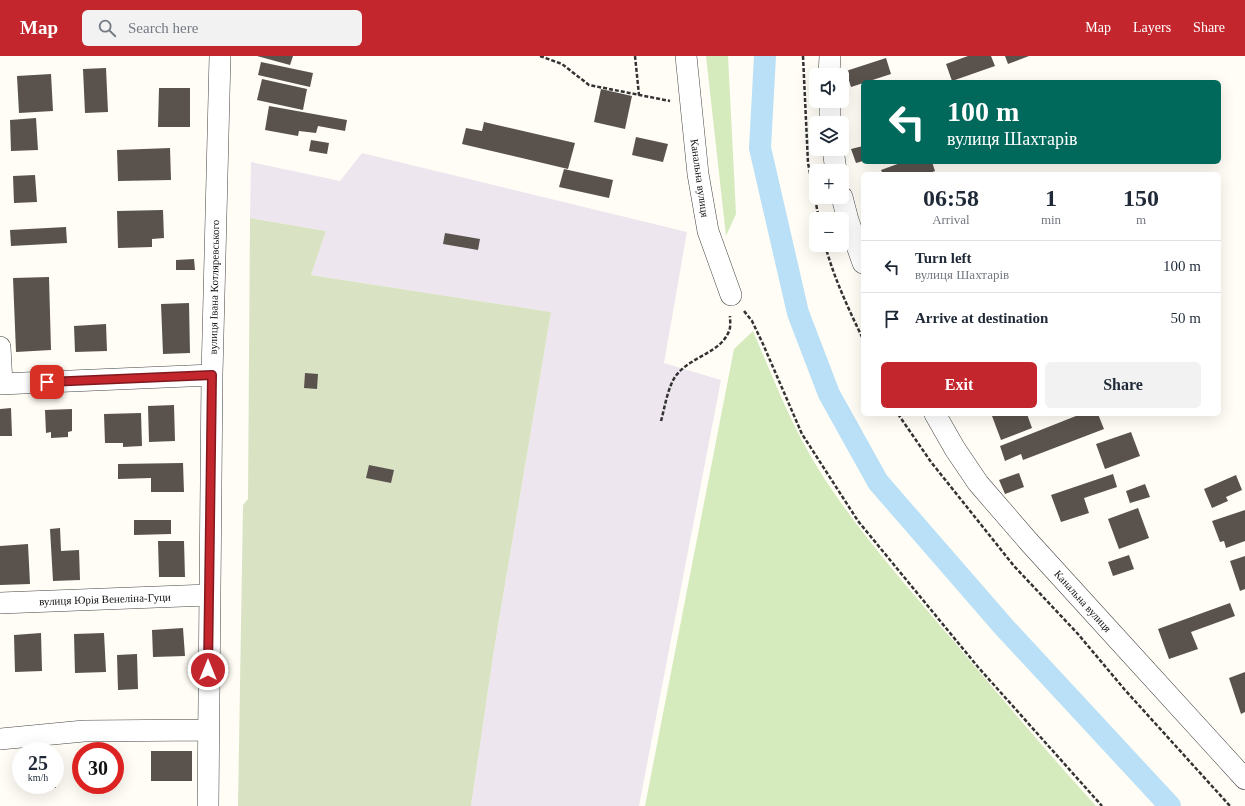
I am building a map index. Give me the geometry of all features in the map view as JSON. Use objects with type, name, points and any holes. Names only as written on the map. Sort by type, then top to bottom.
[{"type":"street","name":"вулиця Івана Котляревського","points":[[208,806],[212,375],[220,56]]},
{"type":"street","name":"Канальна вулиця","points":[[686,56],[698,174],[708,231],[731,295]]},
{"type":"street","points":[[829,68],[830,56]]},
{"type":"street","points":[[844,204],[861,257]]},
{"type":"street","points":[[0,347],[1,384],[212,375]]},
{"type":"street","name":"Канальна вулиця","points":[[937,416],[955,449],[978,483],[1029,542],[1245,779]]},
{"type":"street","name":"вулиця Юрія Венеліна-Гуци","points":[[0,603],[209,595]]},
{"type":"street","points":[[0,739],[84,731],[208,730]]},
{"type":"path","points":[[540,56],[562,64],[589,85],[668,100],[692,115]]},
{"type":"path","points":[[635,56],[639,94]]},
{"type":"path","points":[[803,56],[808,163],[818,212]]},
{"type":"path","points":[[827,252],[831,268],[844,300],[861,335]]},
{"type":"path","points":[[661,421],[668,392],[678,372],[719,346],[729,331],[731,295]]},
{"type":"path","points":[[731,295],[752,321],[764,344],[802,434],[858,521],[978,667],[1102,806]]},
{"type":"path","points":[[899,416],[931,462],[1014,566],[1078,634],[1125,690],[1230,806]]},
{"type":"shaded area","points":[[362,153],[687,232],[664,363],[721,380],[639,806],[471,806],[494,650],[551,312],[311,275],[326,231],[250,218],[251,162],[340,181]]},
{"type":"green space","points":[[706,56],[728,56],[736,214],[726,236]]},
{"type":"green space","points":[[250,218],[326,231],[311,275],[551,312],[494,650],[471,806],[238,806],[243,505],[248,499]]},
{"type":"green space","points":[[753,331],[783,402],[800,437],[819,470],[849,514],[915,597],[1096,806],[645,806],[734,349]]},
{"type":"building","points":[[257,56],[293,56],[290,65]]},
{"type":"building","points":[[968,56],[991,56],[995,66],[952,80],[946,64]]},
{"type":"building","points":[[1005,56],[1029,56],[1008,64]]},
{"type":"building","points":[[886,58],[891,74],[873,80],[861,80],[861,84],[851,87],[849,81],[849,70]]},
{"type":"building","points":[[261,62],[313,73],[310,87],[258,75]]},
{"type":"building","points":[[106,68],[108,112],[85,113],[83,69]]},
{"type":"building","points":[[51,74],[53,111],[19,113],[17,76]]},
{"type":"building","points":[[262,79],[307,89],[303,110],[257,100]]},
{"type":"building","points":[[159,88],[190,88],[190,127],[158,127]]},
{"type":"building","points":[[601,89],[632,96],[625,129],[594,122]]},
{"type":"building","points":[[269,106],[347,120],[345,131],[318,126],[316,133],[299,131],[298,136],[265,130]]},
{"type":"building","points":[[36,118],[38,150],[11,151],[10,120]]},
{"type":"building","points":[[484,122],[575,143],[568,169],[462,144],[466,128],[482,131]]},
{"type":"building","points":[[636,137],[668,144],[663,162],[632,155]]},
{"type":"building","points":[[311,140],[329,143],[327,154],[309,151]]},
{"type":"building","points":[[861,146],[861,162],[856,163],[851,149]]},
{"type":"building","points":[[170,148],[171,180],[118,181],[117,150]]},
{"type":"building","points":[[898,164],[933,164],[935,171],[882,172],[881,170]]},
{"type":"building","points":[[564,169],[613,180],[609,198],[559,187]]},
{"type":"building","points":[[35,175],[37,202],[14,203],[13,176]]},
{"type":"building","points":[[163,210],[164,238],[152,239],[152,247],[118,248],[117,211]]},
{"type":"building","points":[[66,227],[67,243],[11,246],[10,230]]},
{"type":"building","points":[[445,233],[480,239],[478,250],[443,244]]},
{"type":"building","points":[[194,259],[195,270],[176,270],[176,260]]},
{"type":"building","points":[[49,277],[51,350],[16,352],[13,278]]},
{"type":"building","points":[[189,303],[190,353],[163,354],[161,304]]},
{"type":"building","points":[[106,324],[107,351],[75,352],[74,326]]},
{"type":"building","points":[[305,373],[318,374],[317,389],[304,388]]},
{"type":"building","points":[[174,405],[175,441],[149,442],[148,406]]},
{"type":"building","points":[[11,408],[12,436],[0,436],[0,409]]},
{"type":"building","points":[[72,409],[72,431],[68,432],[68,437],[51,438],[51,432],[46,433],[45,410]]},
{"type":"building","points":[[141,413],[142,446],[123,447],[123,443],[105,443],[104,414]]},
{"type":"building","points":[[992,416],[1028,416],[1032,428],[1001,440]]},
{"type":"building","points":[[1076,416],[1099,416],[1104,429],[1023,460],[1021,454],[1005,461],[1000,446]]},
{"type":"building","points":[[1131,432],[1140,456],[1105,469],[1096,444]]},
{"type":"building","points":[[183,463],[184,492],[151,492],[151,478],[118,479],[118,464]]},
{"type":"building","points":[[369,465],[394,470],[391,483],[366,478]]},
{"type":"building","points":[[1019,473],[1024,487],[1005,494],[999,480]]},
{"type":"building","points":[[1113,474],[1117,487],[1084,498],[1089,513],[1061,522],[1051,495]]},
{"type":"building","points":[[1236,475],[1242,490],[1226,497],[1228,501],[1212,508],[1204,489]]},
{"type":"building","points":[[1145,484],[1150,497],[1130,503],[1126,491]]},
{"type":"building","points":[[1138,508],[1149,538],[1119,549],[1108,519]]},
{"type":"building","points":[[1245,510],[1245,541],[1226,548],[1224,541],[1220,542],[1212,521]]},
{"type":"building","points":[[134,520],[171,520],[171,534],[134,535]]},
{"type":"building","points":[[60,528],[61,551],[79,550],[80,580],[53,581],[50,529]]},
{"type":"building","points":[[158,541],[184,541],[185,577],[159,577]]},
{"type":"building","points":[[28,544],[30,584],[0,585],[0,546]]},
{"type":"building","points":[[1129,555],[1134,569],[1113,576],[1108,562]]},
{"type":"building","points":[[1245,556],[1245,589],[1240,591],[1230,561]]},
{"type":"building","points":[[1230,603],[1235,616],[1191,632],[1198,649],[1169,659],[1158,629]]},
{"type":"building","points":[[183,628],[185,656],[153,657],[152,630]]},
{"type":"building","points":[[41,633],[42,671],[15,672],[14,635]]},
{"type":"building","points":[[104,633],[106,672],[75,673],[74,634]]},
{"type":"building","points":[[137,654],[138,689],[118,690],[117,655]]},
{"type":"building","points":[[1245,672],[1245,712],[1241,714],[1229,678]]},
{"type":"building","points":[[151,751],[192,751],[192,781],[151,781]]},
{"type":"waterway","points":[[765,56],[760,148],[798,313],[829,394],[878,482],[1004,627],[1170,806]]},
{"type":"route","points":[[47,382],[212,375],[208,670]]}]
